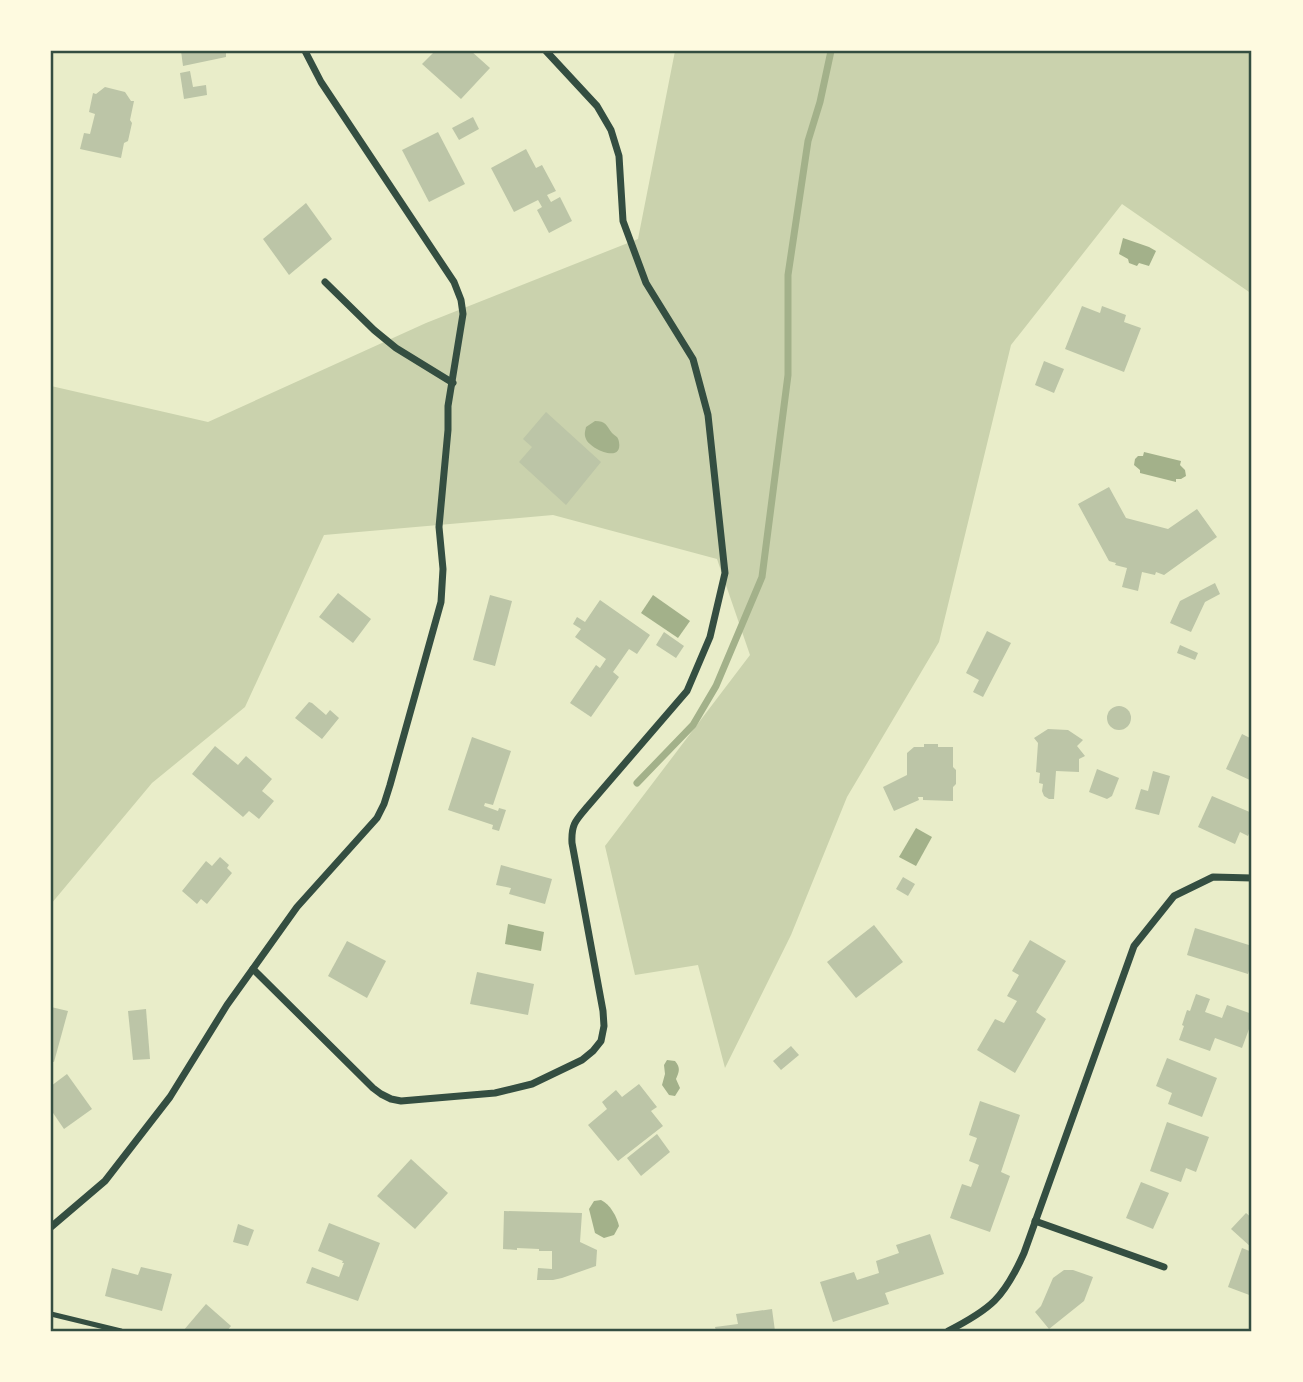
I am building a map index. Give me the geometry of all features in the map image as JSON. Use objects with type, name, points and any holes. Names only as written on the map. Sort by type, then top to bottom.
[{"type":"street","points":[[51,1227],[106,1181],[170,1097],[227,1005],[297,907],[377,818],[384,804],[441,602],[443,569],[439,527],[448,406],[463,314],[461,299],[454,282],[321,82],[305,51]]},
{"type":"street","points":[[253,969],[373,1087],[391,1099],[413,1100],[495,1093],[532,1084],[582,1060],[601,1041],[603,1011],[571,830],[583,811],[687,691],[710,637],[725,572],[708,415],[692,359],[646,284],[623,221],[619,156],[611,130],[597,106],[546,51]]},
{"type":"street","points":[[325,282],[396,348],[453,383]]},
{"type":"street","points":[[948,1331],[985,1310],[1002,1294],[1013,1276],[1134,946],[1174,896],[1213,877],[1252,878]]},
{"type":"street","points":[[1035,1221],[1164,1267]]},
{"type":"lane","points":[[51,1314],[121,1331]]},
{"type":"shaded area","points":[[675,51],[1252,51],[1252,294],[1122,204],[1011,345],[939,642],[847,797],[791,935],[725,1068],[698,965],[635,975],[605,846],[750,655],[717,559],[553,515],[324,535],[245,707],[152,783],[51,904],[51,386],[208,422],[426,323],[638,239]]},
{"type":"shaded area","points":[[1123,238],[1156,251],[1149,266],[1129,263],[1128,259],[1119,254]]},
{"type":"shaded area","points":[[595,421],[604,423],[617,438],[619,449],[616,452],[599,450],[586,439],[586,427]]},
{"type":"shaded area","points":[[1144,452],[1181,461],[1180,465],[1186,476],[1176,479],[1176,482],[1140,473],[1134,465],[1135,459],[1143,456]]},
{"type":"shaded area","points":[[653,595],[690,621],[678,638],[641,613]]},
{"type":"shaded area","points":[[916,828],[932,837],[916,866],[899,857]]},
{"type":"shaded area","points":[[508,924],[544,932],[541,951],[505,944]]},
{"type":"shaded area","points":[[667,1060],[675,1061],[679,1068],[676,1079],[680,1088],[675,1096],[669,1095],[662,1085]]},
{"type":"shaded area","points":[[601,1200],[613,1211],[619,1226],[614,1235],[604,1238],[595,1233],[589,1209],[594,1201]]},
{"type":"building","points":[[181,51],[226,51],[226,57],[183,66]]},
{"type":"building","points":[[435,51],[471,51],[490,68],[461,99],[422,64]]},
{"type":"building","points":[[190,71],[193,87],[206,85],[207,95],[184,99],[180,73]]},
{"type":"building","points":[[105,87],[125,92],[131,101],[134,101],[128,141],[124,143],[121,158],[80,149],[84,133],[90,134],[95,114],[89,112],[93,93],[96,94]]},
{"type":"building","points":[[473,117],[479,129],[459,140],[452,128]]},
{"type":"building","points":[[438,132],[465,184],[429,202],[402,150]]},
{"type":"building","points":[[526,149],[536,168],[542,165],[556,191],[547,195],[551,202],[560,197],[572,221],[549,233],[537,210],[542,207],[538,200],[514,212],[491,168]]},
{"type":"building","points":[[306,203],[332,239],[289,275],[263,239]]},
{"type":"building","points":[[1082,306],[1100,313],[1102,306],[1126,315],[1124,322],[1141,328],[1124,372],[1065,349]]},
{"type":"building","points":[[1044,361],[1064,369],[1054,393],[1035,385]]},
{"type":"building","points":[[546,412],[601,462],[566,505],[519,462],[532,447],[523,439]]},
{"type":"building","points":[[1109,487],[1126,518],[1168,529],[1197,509],[1217,537],[1164,575],[1142,572],[1138,591],[1122,587],[1127,568],[1109,561],[1078,504]]},
{"type":"building","points":[[1215,583],[1220,594],[1205,602],[1191,632],[1170,623],[1180,601]]},
{"type":"building","points":[[338,593],[371,619],[353,643],[319,617]]},
{"type":"building","points":[[490,595],[512,601],[495,666],[473,660]]},
{"type":"building","points":[[600,600],[650,635],[637,654],[629,649],[613,672],[619,677],[591,717],[570,703],[596,665],[600,668],[606,659],[575,637],[581,629],[573,624],[577,617],[585,622]]},
{"type":"building","points":[[987,631],[1011,643],[983,697],[973,692],[979,680],[966,673]]},
{"type":"building","points":[[664,632],[684,646],[676,658],[656,645]]},
{"type":"building","points":[[1180,645],[1198,653],[1195,660],[1177,653]]},
{"type":"building","points":[[309,702],[326,715],[330,710],[339,718],[322,739],[295,718]]},
{"type":"building","points":[[1119,706],[1128,709],[1131,718],[1128,727],[1119,730],[1110,727],[1107,718],[1110,709]]},
{"type":"building","points":[[1048,729],[1068,730],[1083,740],[1077,746],[1085,756],[1079,759],[1079,772],[1056,771],[1054,799],[1044,796],[1043,784],[1039,783],[1040,773],[1036,772],[1038,743],[1034,738]]},
{"type":"building","points":[[1242,734],[1252,739],[1252,781],[1226,769]]},
{"type":"building","points":[[472,737],[511,751],[493,805],[485,803],[484,806],[498,811],[499,808],[506,810],[499,831],[492,829],[493,825],[448,810]]},
{"type":"building","points":[[924,744],[953,747],[956,784],[953,787],[953,801],[923,800],[923,797],[918,797],[919,800],[894,811],[883,787],[907,775],[907,753],[914,747],[924,747]]},
{"type":"building","points":[[215,746],[238,765],[246,756],[272,779],[262,791],[274,801],[259,819],[249,811],[243,817],[192,774]]},
{"type":"building","points":[[1097,769],[1119,778],[1112,796],[1107,799],[1089,792]]},
{"type":"building","points":[[1153,771],[1170,776],[1159,815],[1135,809],[1141,789],[1148,791]]},
{"type":"building","points":[[1212,796],[1252,813],[1252,827],[1248,836],[1240,832],[1235,844],[1198,827]]},
{"type":"building","points":[[220,857],[229,865],[227,868],[232,873],[207,904],[201,899],[197,904],[182,891],[206,861],[212,866]]},
{"type":"building","points":[[501,865],[552,879],[545,904],[509,894],[511,888],[496,885]]},
{"type":"building","points":[[903,877],[915,884],[908,896],[896,889]]},
{"type":"building","points":[[874,925],[903,962],[856,998],[827,962]]},
{"type":"building","points":[[1195,928],[1252,946],[1252,961],[1248,974],[1187,955]]},
{"type":"building","points":[[1030,940],[1066,961],[1036,1012],[1046,1019],[1015,1073],[977,1050],[995,1019],[1004,1023],[1017,1001],[1007,996],[1019,975],[1012,971]]},
{"type":"building","points":[[347,941],[386,961],[367,998],[328,976]]},
{"type":"building","points":[[477,972],[534,984],[528,1015],[470,1004]]},
{"type":"building","points":[[1196,994],[1210,999],[1205,1012],[1222,1018],[1227,1005],[1252,1014],[1242,1048],[1215,1038],[1210,1051],[1179,1040],[1187,1010],[1190,1011]]},
{"type":"building","points":[[51,1007],[68,1011],[54,1062],[51,1061]]},
{"type":"building","points":[[146,1009],[150,1059],[133,1060],[128,1011]]},
{"type":"building","points":[[791,1046],[799,1055],[781,1070],[773,1061]]},
{"type":"building","points":[[1167,1058],[1217,1078],[1202,1117],[1168,1104],[1172,1093],[1156,1086]]},
{"type":"building","points":[[67,1074],[92,1109],[64,1129],[51,1110],[51,1086]]},
{"type":"building","points":[[639,1084],[657,1107],[651,1111],[663,1126],[618,1161],[588,1125],[607,1109],[602,1102],[616,1090],[622,1097]]},
{"type":"building","points":[[980,1101],[1020,1115],[1001,1172],[1010,1176],[990,1232],[950,1218],[962,1184],[971,1187],[979,1165],[969,1161],[977,1138],[969,1135]]},
{"type":"building","points":[[1167,1122],[1209,1137],[1196,1172],[1186,1168],[1181,1182],[1150,1171]]},
{"type":"building","points":[[657,1134],[670,1152],[641,1176],[627,1158]]},
{"type":"building","points":[[411,1159],[448,1193],[415,1229],[377,1196]]},
{"type":"building","points":[[1141,1182],[1169,1193],[1153,1229],[1126,1218]]},
{"type":"building","points":[[504,1211],[582,1213],[580,1242],[597,1250],[596,1266],[562,1278],[537,1280],[538,1268],[552,1269],[552,1251],[503,1249]]},
{"type":"building","points":[[1246,1213],[1252,1218],[1252,1248],[1231,1229]]},
{"type":"building","points":[[329,1223],[380,1243],[358,1301],[306,1283],[312,1267],[339,1277],[343,1261],[318,1251]]},
{"type":"building","points":[[238,1224],[254,1230],[248,1246],[233,1242]]},
{"type":"building","points":[[930,1234],[944,1274],[885,1293],[889,1304],[833,1322],[820,1282],[854,1272],[857,1280],[879,1273],[876,1261],[899,1253],[896,1245]]},
{"type":"building","points":[[1242,1248],[1252,1252],[1252,1296],[1228,1287]]},
{"type":"building","points":[[141,1267],[172,1274],[162,1311],[105,1296],[112,1268],[138,1275]]},
{"type":"building","points":[[1064,1270],[1073,1270],[1093,1277],[1084,1301],[1049,1329],[1035,1312],[1041,1306],[1053,1278]]},
{"type":"building","points":[[206,1304],[231,1326],[227,1331],[183,1331]]},
{"type":"building","points":[[772,1309],[775,1331],[716,1331],[715,1327],[738,1324],[736,1314]]},
{"type":"waterway","points":[[637,783],[693,725],[716,686],[762,577],[788,375],[788,275],[808,141],[831,51]]}]
